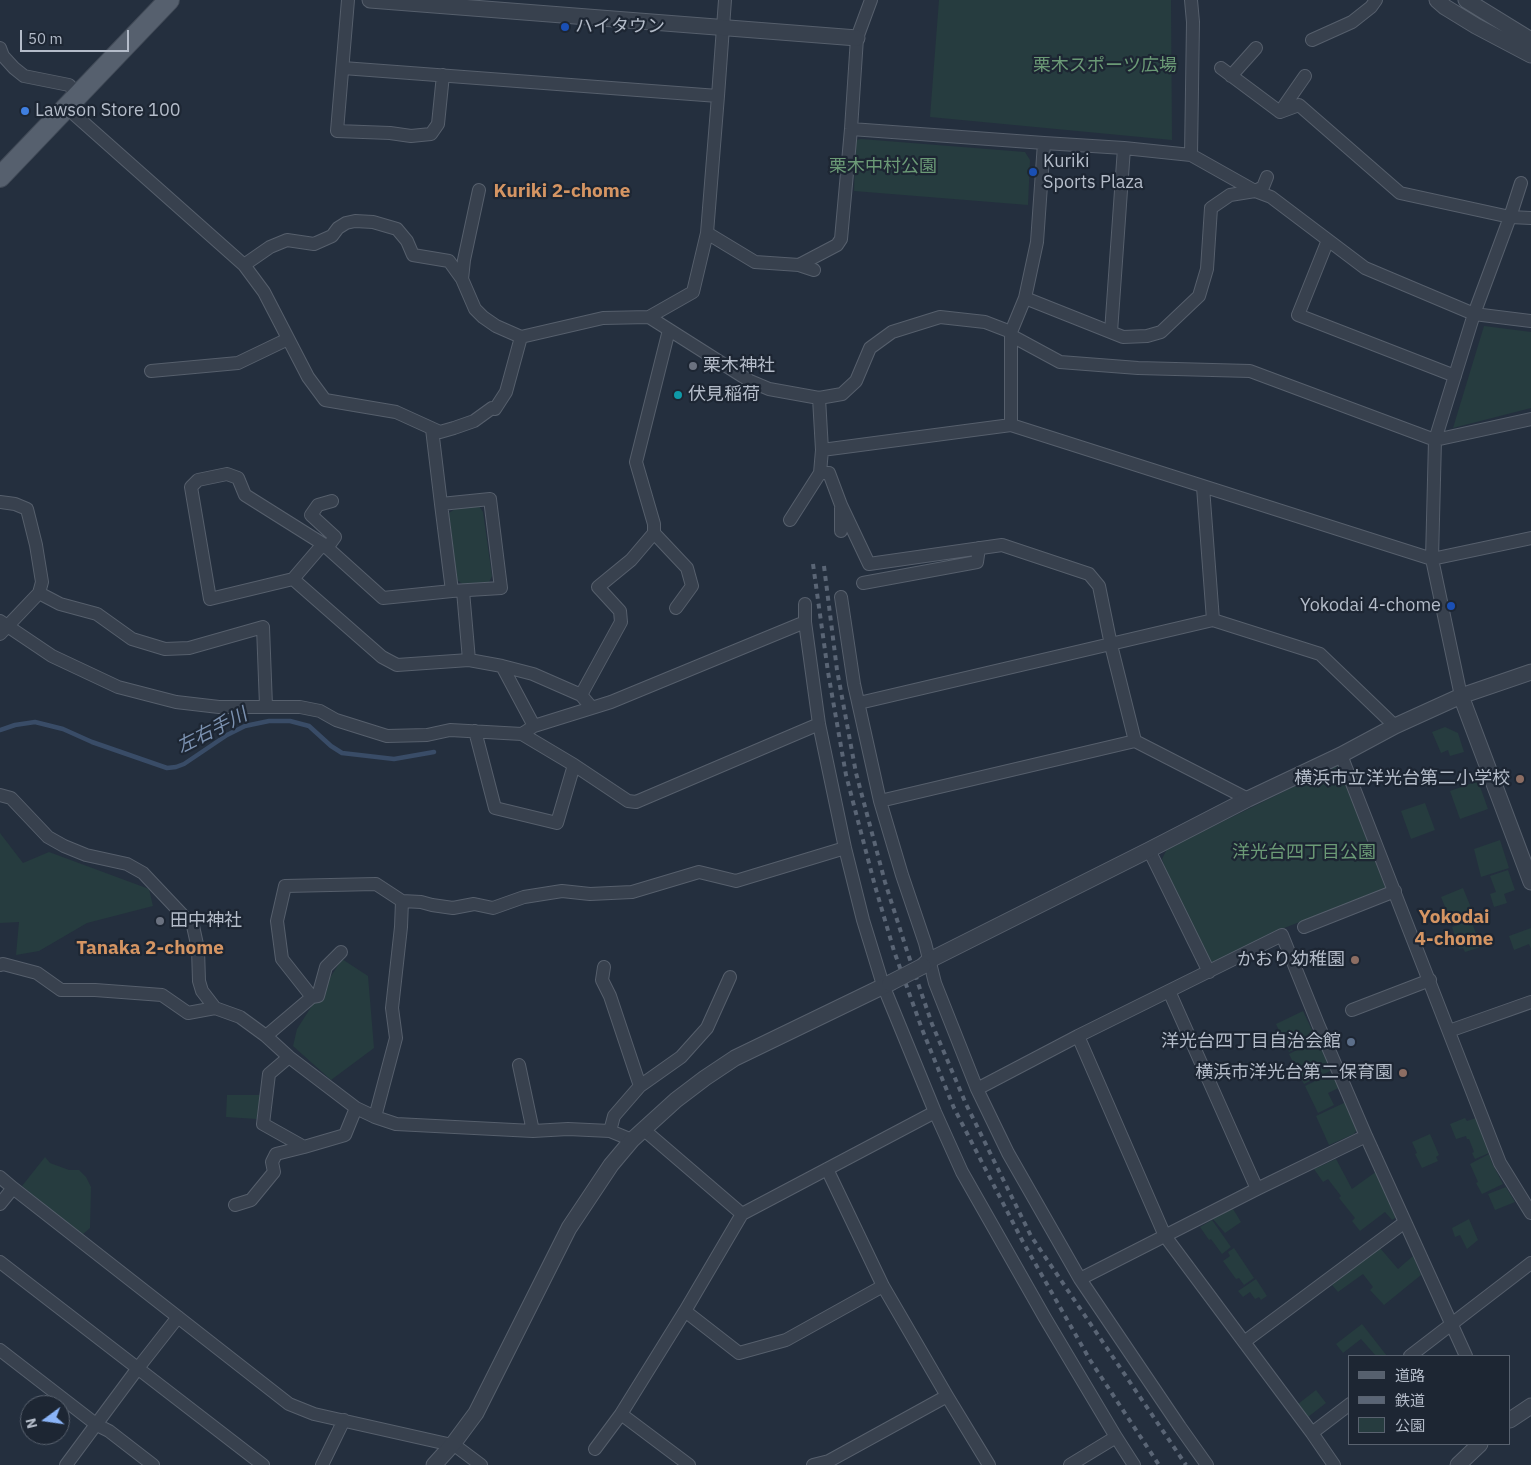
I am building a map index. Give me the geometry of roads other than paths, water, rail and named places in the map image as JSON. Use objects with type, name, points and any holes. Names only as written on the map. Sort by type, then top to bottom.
[{"type":"main road","points":[[0,177],[168,0]]},
{"type":"street","points":[[348,0],[337,131],[390,133],[411,136],[430,134],[438,124],[443,75]]},
{"type":"street","points":[[370,0],[429,2],[857,38]]},
{"type":"street","points":[[244,264],[280,242],[287,240],[314,244],[332,236],[338,228],[346,223],[355,221],[373,222],[397,229],[407,241],[413,255],[449,261],[462,280],[475,309],[482,317],[496,326],[521,337],[602,318],[649,317],[693,292],[707,234],[725,0]]},
{"type":"street","points":[[799,266],[836,246],[841,239],[857,38],[871,0]]},
{"type":"street","points":[[1191,155],[1192,0]]},
{"type":"street","points":[[1312,40],[1352,22],[1371,7],[1376,0]]},
{"type":"street","points":[[1436,0],[1476,26],[1531,55]]},
{"type":"street","points":[[1466,0],[1531,40]]},
{"type":"street","points":[[0,48],[3,56],[24,76],[69,85],[72,101],[244,264],[264,292],[308,377],[325,400],[396,412],[440,432],[454,428],[474,421],[492,408],[495,409],[506,392],[521,337]]},
{"type":"street","points":[[1256,48],[1226,72],[1280,112]]},
{"type":"street","points":[[342,68],[718,96]]},
{"type":"street","points":[[1280,112],[1305,76]]},
{"type":"street","points":[[1280,112],[1299,105],[1400,192],[1510,218],[1531,218]]},
{"type":"street","points":[[851,129],[1124,148],[1191,155],[1255,191],[1271,197],[1365,268],[1474,314],[1531,321]]},
{"type":"street","points":[[1011,425],[1012,334],[1025,298],[1037,242],[1044,143]]},
{"type":"street","points":[[1111,332],[1124,148]]},
{"type":"street","points":[[1025,298],[1124,337],[1147,336],[1161,332],[1199,296],[1207,268],[1211,208],[1230,195],[1255,191],[1263,187],[1266,177]]},
{"type":"street","points":[[1521,183],[1474,314],[1435,440],[1432,559],[1461,696],[1531,882]]},
{"type":"street","points":[[462,280],[464,260],[479,190]]},
{"type":"street","points":[[707,234],[755,262],[799,266],[814,270]]},
{"type":"street","points":[[1328,240],[1298,314],[1455,376]]},
{"type":"street","points":[[649,317],[750,381],[769,389],[819,398],[842,394],[856,382],[870,348],[892,332],[940,317],[985,322],[1012,334],[1060,362],[1138,368],[1250,370],[1435,440],[1531,419]]},
{"type":"street","points":[[581,694],[621,622],[620,611],[598,587],[631,560],[654,533],[654,524],[636,462],[669,330]]},
{"type":"street","points":[[151,371],[238,363],[288,339]]},
{"type":"street","points":[[790,520],[820,473],[822,450],[819,398]]},
{"type":"street","points":[[822,450],[1011,425],[1432,559],[1531,538]]},
{"type":"street","points":[[432,429],[441,504],[469,660]]},
{"type":"street","points":[[820,473],[829,473],[841,505],[869,564],[1002,545],[1089,574],[1098,586],[1135,740]]},
{"type":"street","points":[[332,501],[318,505],[311,515],[335,537],[325,546],[293,579],[210,599],[191,487],[198,480],[227,474],[238,478],[245,495],[325,546],[383,598],[501,588],[490,499],[441,504]]},
{"type":"street","points":[[1203,487],[1213,620]]},
{"type":"street","points":[[841,505],[841,531]]},
{"type":"street","points":[[3,506],[27,509],[36,545],[42,582],[39,593],[2,627],[52,656],[118,687],[176,702],[219,706],[300,707],[320,711],[336,720],[387,736],[427,735],[450,730],[522,734],[574,765],[628,801],[636,802],[819,724]]},
{"type":"street","points":[[654,533],[687,568],[692,586],[676,608]]},
{"type":"street","points":[[863,583],[977,562],[979,548]]},
{"type":"street","points":[[293,579],[382,657],[397,665],[469,660],[502,666],[532,674],[581,694],[592,708]]},
{"type":"street","points":[[39,593],[60,604],[97,614],[132,639],[165,649],[190,648],[263,627],[266,706]]},
{"type":"street","points":[[841,598],[854,684],[880,801],[925,943],[926,963],[977,1088],[1008,1154],[1080,1279],[1207,1465]]},
{"type":"street","points":[[805,604],[805,622],[819,724],[845,848],[863,920],[886,984],[935,1112],[962,1172],[1045,1318],[1134,1465]]},
{"type":"street","points":[[859,703],[1213,620],[1320,654],[1395,726]]},
{"type":"street","points":[[522,734],[534,726],[611,702],[805,622]]},
{"type":"street","points":[[502,666],[534,726]]},
{"type":"street","points":[[434,1465],[476,1413],[569,1228],[611,1165],[632,1140],[705,1078],[735,1058],[886,984],[1395,726],[1461,696],[1531,672]]},
{"type":"street","points":[[476,731],[495,808],[557,823],[574,765]]},
{"type":"street","points":[[880,801],[1135,740],[1248,799]]},
{"type":"street","points":[[1341,755],[1500,1163],[1531,1213]]},
{"type":"street","points":[[0,795],[10,798],[48,837],[64,846],[86,855],[127,864],[143,873],[193,926],[198,948],[199,981],[202,991],[216,1008],[240,1017],[356,1108],[374,1117],[396,1124],[533,1131],[568,1129],[610,1131],[632,1140]]},
{"type":"street","points":[[312,998],[282,959],[277,921],[285,886],[376,884],[402,901],[421,902],[432,906],[453,908],[474,904],[494,908],[524,896],[562,891],[590,894],[632,892],[698,872],[736,881],[845,848]]},
{"type":"street","points":[[1149,850],[1209,972]]},
{"type":"street","points":[[1304,927],[1395,891]]},
{"type":"street","points":[[374,1117],[396,1038],[392,1008],[402,901]]},
{"type":"street","points":[[977,1088],[1282,935],[1366,1136],[1466,1355]]},
{"type":"street","points":[[266,1036],[312,998],[318,996],[326,967],[341,952]]},
{"type":"street","points":[[0,965],[3,964],[37,973],[61,990],[95,990],[162,995],[188,1013],[216,1008]]},
{"type":"street","points":[[604,967],[602,980],[610,996],[640,1086]]},
{"type":"street","points":[[610,1131],[614,1116],[640,1086],[681,1058],[707,1028],[730,977]]},
{"type":"street","points":[[1352,1010],[1430,980]]},
{"type":"street","points":[[1169,991],[1257,1189]]},
{"type":"street","points":[[1449,1031],[1531,1002]]},
{"type":"street","points":[[1078,1036],[1165,1236],[1334,1465]]},
{"type":"street","points":[[289,1057],[269,1074],[263,1124],[304,1147]]},
{"type":"street","points":[[519,1065],[533,1131]]},
{"type":"street","points":[[235,1205],[251,1200],[274,1172],[272,1162],[276,1154],[345,1135],[356,1108]]},
{"type":"street","points":[[595,1449],[621,1414],[742,1214],[935,1112]]},
{"type":"street","points":[[644,1129],[742,1214]]},
{"type":"street","points":[[1080,1279],[1366,1136]]},
{"type":"street","points":[[827,1169],[883,1286],[989,1465]]},
{"type":"street","points":[[0,1177],[290,1404],[314,1414],[452,1445],[481,1465]]},
{"type":"street","points":[[0,1204],[13,1188]]},
{"type":"street","points":[[1244,1342],[1404,1222]]},
{"type":"street","points":[[0,1262],[264,1465]]},
{"type":"street","points":[[1411,1355],[1531,1263]]},
{"type":"street","points":[[684,1311],[739,1353],[786,1340],[883,1286]]},
{"type":"street","points":[[66,1465],[178,1317]]},
{"type":"street","points":[[0,1350],[153,1465]]},
{"type":"street","points":[[813,1465],[830,1461],[947,1396]]},
{"type":"street","points":[[1312,1433],[1348,1406]]},
{"type":"street","points":[[1511,1419],[1531,1406]]},
{"type":"street","points":[[621,1414],[689,1465]]},
{"type":"street","points":[[322,1465],[344,1420]]},
{"type":"street","points":[[1070,1465],[1116,1437]]},
{"type":"street","points":[[1458,1465],[1479,1445]]},
{"type":"waterway","name":"左右手川","points":[[0,730],[15,725],[35,722],[63,729],[92,742],[167,768],[184,764],[227,735],[245,726],[269,721],[290,721],[309,726],[331,746],[342,753],[394,759],[434,752]]},
{"type":"railway","points":[[813,564],[828,672],[846,775],[894,951],[922,1029],[954,1108],[1023,1242],[1090,1360],[1159,1465]]},
{"type":"railway","points":[[824,566],[837,670],[856,773],[885,882],[932,1024],[966,1104],[1031,1236],[1186,1465]]},
{"type":"place","name":"ハイタウン","points":[[565,27]]},
{"type":"place","name":"Lawson Store 100","points":[[25,111]]},
{"type":"place","name":"Kuriki Sports Plaza","points":[[1033,172]]},
{"type":"place","name":"栗木神社","points":[[693,366]]},
{"type":"place","name":"伏見稲荷","points":[[678,395]]},
{"type":"place","name":"Yokodai 4-chome","points":[[1451,606]]},
{"type":"place","name":"横浜市立洋光台第二小学校","points":[[1520,779]]},
{"type":"place","name":"田中神社","points":[[160,921]]},
{"type":"place","name":"かおり幼稚園","points":[[1355,960]]},
{"type":"place","name":"洋光台四丁目自治会館","points":[[1351,1042]]},
{"type":"place","name":"横浜市洋光台第二保育園","points":[[1403,1073]]},
{"type":"district","name":"Kuriki 2-chome","points":[[562,192]]},
{"type":"district","name":"Yokodai 4-chome","points":[[1454,929]]},
{"type":"district","name":"Tanaka 2-chome","points":[[150,949]]},
{"type":"park label","name":"栗木スポーツ広場","points":[[1105,66]]},
{"type":"park label","name":"栗木中村公園","points":[[883,167]]},
{"type":"park label","name":"洋光台四丁目公園","points":[[1304,853]]}]
